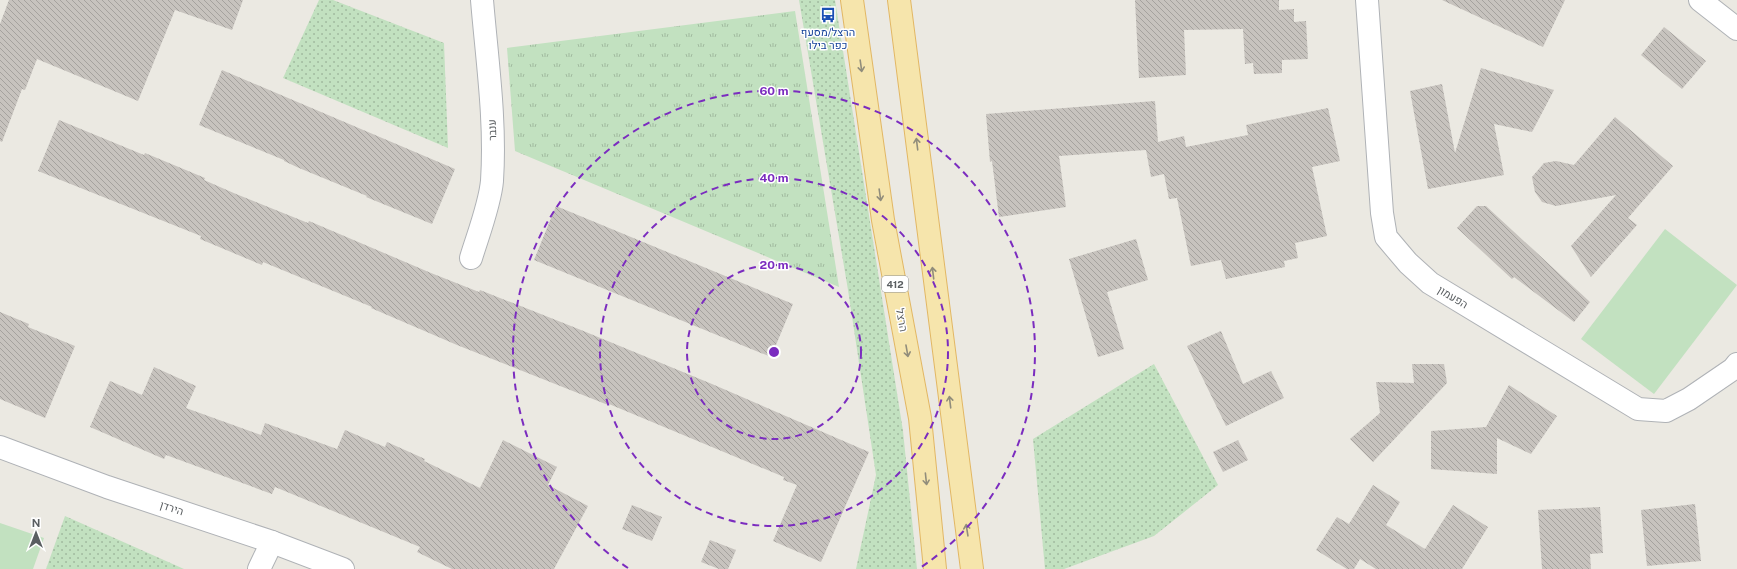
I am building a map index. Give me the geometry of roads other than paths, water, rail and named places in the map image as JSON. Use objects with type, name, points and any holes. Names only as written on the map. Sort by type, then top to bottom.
[{"type":"main road","name":"הרצל","points":[[852,0],[883,220],[920,418],[935,569]]},
{"type":"main road","points":[[899,0],[972,569]]},
{"type":"street","name":"ענבר","points":[[471,258],[481,227],[492,182],[492,128],[482,0]]},
{"type":"street","name":"הפעמון","points":[[1366,0],[1382,213],[1386,237],[1408,264],[1430,283],[1638,409],[1666,411],[1689,400],[1733,369],[1737,364]]},
{"type":"street","points":[[1700,0],[1737,29]]},
{"type":"street","name":"הירדן","points":[[0,448],[107,487],[272,542],[343,569]]},
{"type":"street","points":[[259,569],[272,542]]},
{"type":"place","name":"הרצל/מסעף כפר בילו","points":[[828,15]]}]
